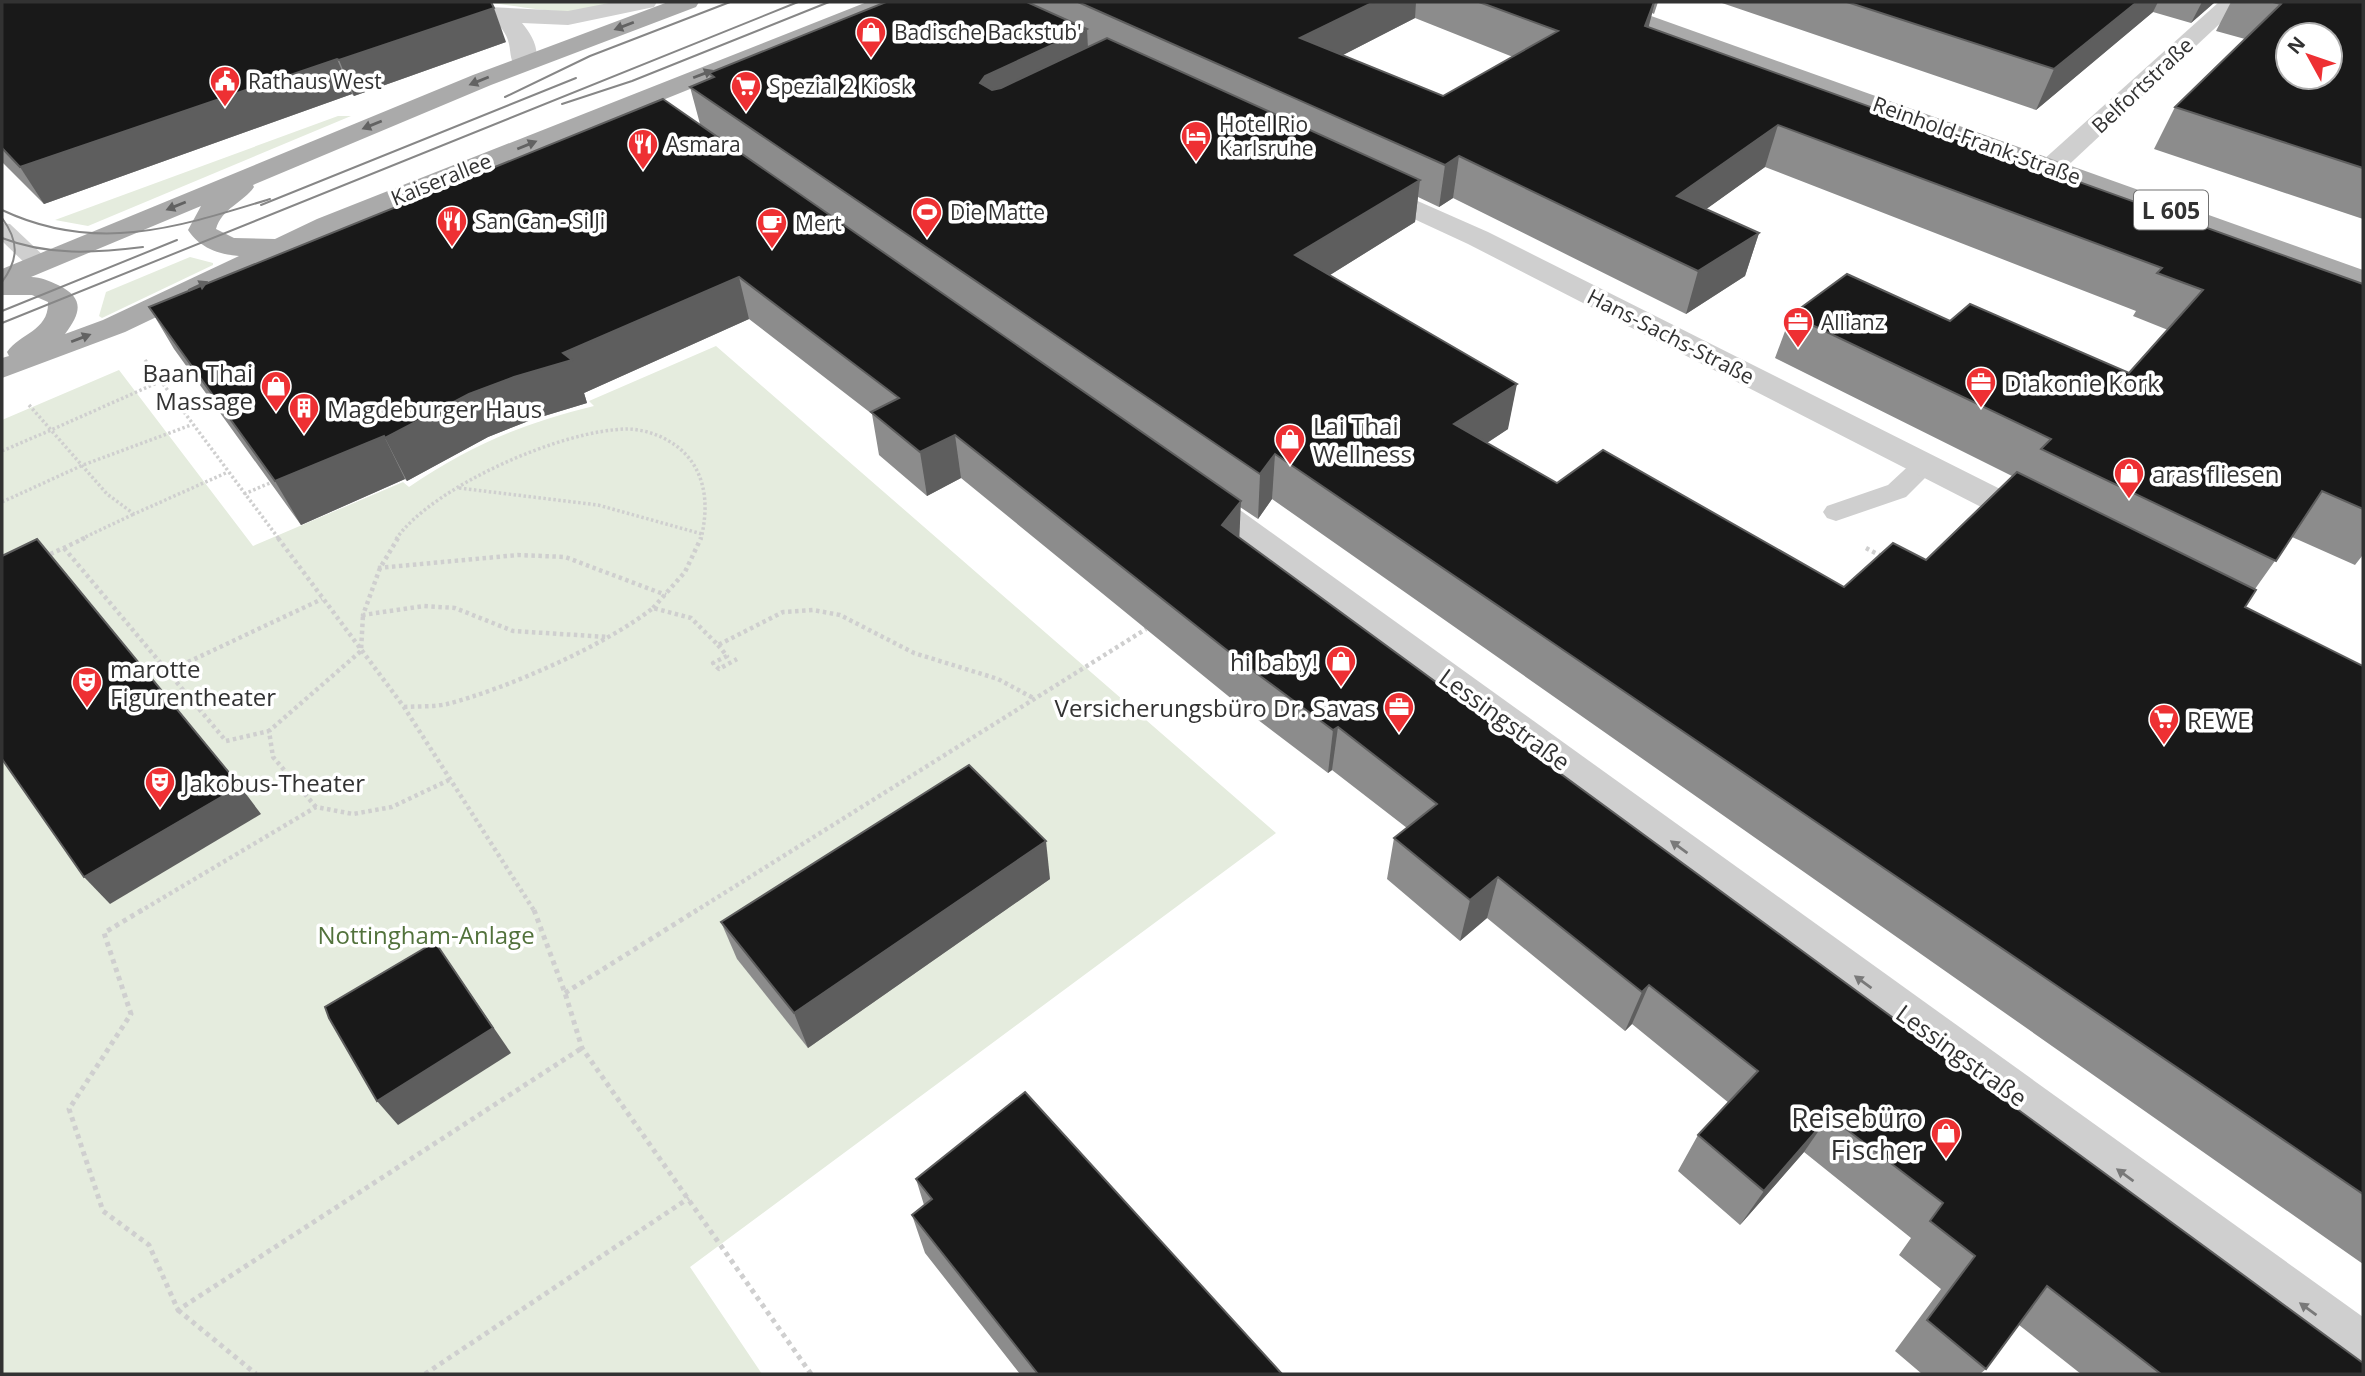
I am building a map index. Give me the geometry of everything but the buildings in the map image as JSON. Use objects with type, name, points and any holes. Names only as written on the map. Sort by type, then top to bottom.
[{"type":"main road","points":[[2,279],[524,64],[688,2]]},
{"type":"main road","name":"Kaiserallee","points":[[2,366],[114,326],[281,247],[639,99],[886,2]]},
{"type":"main road","name":"Reinhold-Frank-Straße","points":[[1594,2],[2363,280]]},
{"type":"main road","points":[[262,171],[215,207],[205,219],[202,230],[209,238],[222,244],[244,248],[281,247]]},
{"type":"main road","points":[[2,286],[22,285],[50,290],[62,298],[64,309],[57,325],[43,340],[2,366]]},
{"type":"street","points":[[421,10],[504,17],[568,18],[646,2]]},
{"type":"street","name":"Belfortstraße","points":[[2051,167],[2232,2]]},
{"type":"street","points":[[504,17],[519,30],[525,54],[524,64]]},
{"type":"street","points":[[639,99],[670,121]]},
{"type":"street","name":"Hans-Sachs-Straße","points":[[1350,178],[1503,251],[2059,532]]},
{"type":"street","name":"Lessingstraße","points":[[1171,476],[2363,1350]]},
{"type":"lane","points":[[2,229],[38,263]]},
{"type":"lane","points":[[1836,512],[1897,491],[1925,465]]},
{"type":"path","points":[[114,326],[139,352],[404,707],[533,908],[565,993],[582,1048],[690,1198],[811,1374]]},
{"type":"path","points":[[2,451],[159,382]]},
{"type":"path","points":[[22,396],[107,494],[134,514]]},
{"type":"path","points":[[2,502],[83,465],[191,425]]},
{"type":"path","points":[[64,548],[226,741],[269,732],[294,707],[361,651],[363,615],[378,568],[409,523],[456,488],[544,446],[584,434],[619,430],[653,433],[678,445],[695,462],[706,492],[702,534],[693,560],[653,608],[633,624],[529,675],[446,704],[404,707]]},
{"type":"path","points":[[39,559],[228,472]]},
{"type":"path","points":[[244,494],[270,483]]},
{"type":"path","points":[[456,488],[598,505],[702,534]]},
{"type":"path","points":[[1861,545],[1894,563]]},
{"type":"path","points":[[378,568],[518,555],[565,557],[666,595]]},
{"type":"path","points":[[150,680],[322,598]]},
{"type":"path","points":[[363,615],[424,606],[455,608],[513,631],[608,637]]},
{"type":"path","points":[[653,608],[691,618],[727,656],[713,663],[719,669],[737,659]]},
{"type":"path","points":[[718,645],[783,612],[813,610],[840,615],[915,653],[998,679],[1035,699]]},
{"type":"path","points":[[565,993],[1146,629]]},
{"type":"path","points":[[269,732],[273,757],[316,807],[353,814],[393,807],[449,779]]},
{"type":"path","points":[[256,1374],[178,1310],[149,1245],[103,1211],[69,1109],[131,1014],[104,933],[316,807]]},
{"type":"path","points":[[178,1310],[582,1048]]},
{"type":"path","points":[[425,1374],[690,1198]]},
{"type":"green space","points":[[481,2],[623,2],[589,11],[553,11]]},
{"type":"green space","points":[[338,116],[351,116],[88,226],[55,220]]},
{"type":"green space","points":[[190,257],[213,265],[102,318],[99,316],[106,292]]},
{"type":"green space","name":"Nottingham-Anlage","points":[[716,346],[1276,833],[690,1267],[762,1374],[2,1374],[2,420],[119,370],[253,546],[403,482],[409,487],[454,459],[497,438],[543,420],[594,406],[589,401]]},
{"type":"tram line","points":[[505,97],[590,56],[730,2]]},
{"type":"tram line","points":[[2,323],[798,2]]},
{"type":"tram line","points":[[562,104],[632,81],[829,2]]},
{"type":"tram line","points":[[261,205],[576,78]]},
{"type":"tram line","points":[[2,210],[36,223],[70,231],[103,234],[168,227],[270,199]]},
{"type":"tram line","points":[[2,218],[14,242]]},
{"type":"tram line","points":[[2,238],[14,242]]},
{"type":"tram line","points":[[2,311],[177,240]]},
{"type":"tram line","points":[[2,282],[12,266],[14,242]]},
{"type":"tram line","points":[[14,242],[72,252],[143,247]]},
{"type":"place","name":"Badische Backstub'","points":[[871,59]]},
{"type":"place","name":"Rathaus West","points":[[225,108]]},
{"type":"place","name":"Spezial 2 Kiosk","points":[[746,113]]},
{"type":"place","name":"Hotel Rio Karlsruhe","points":[[1196,163]]},
{"type":"place","name":"Asmara","points":[[643,171]]},
{"type":"place","name":"Die Matte","points":[[927,239]]},
{"type":"place","name":"San Can - Si Ji","points":[[452,248]]},
{"type":"place","name":"Mert","points":[[772,250]]},
{"type":"place","name":"Allianz","points":[[1798,349]]},
{"type":"place","name":"Diakonie Kork","points":[[1981,409]]},
{"type":"place","name":"Baan Thai Massage","points":[[276,413]]},
{"type":"place","name":"Magdeburger Haus","points":[[304,435]]},
{"type":"place","name":"Lai Thai Wellness","points":[[1290,466]]},
{"type":"place","name":"aras fliesen","points":[[2129,500]]},
{"type":"place","name":"hi baby!","points":[[1341,688]]},
{"type":"place","name":"marotte Figurentheater","points":[[87,709]]},
{"type":"place","name":"Versicherungsbüro Dr. Savas","points":[[1399,734]]},
{"type":"place","name":"REWE","points":[[2164,746]]},
{"type":"place","name":"Jakobus-Theater","points":[[160,809]]},
{"type":"place","name":"Reisebüro Fischer","points":[[1946,1160]]}]
